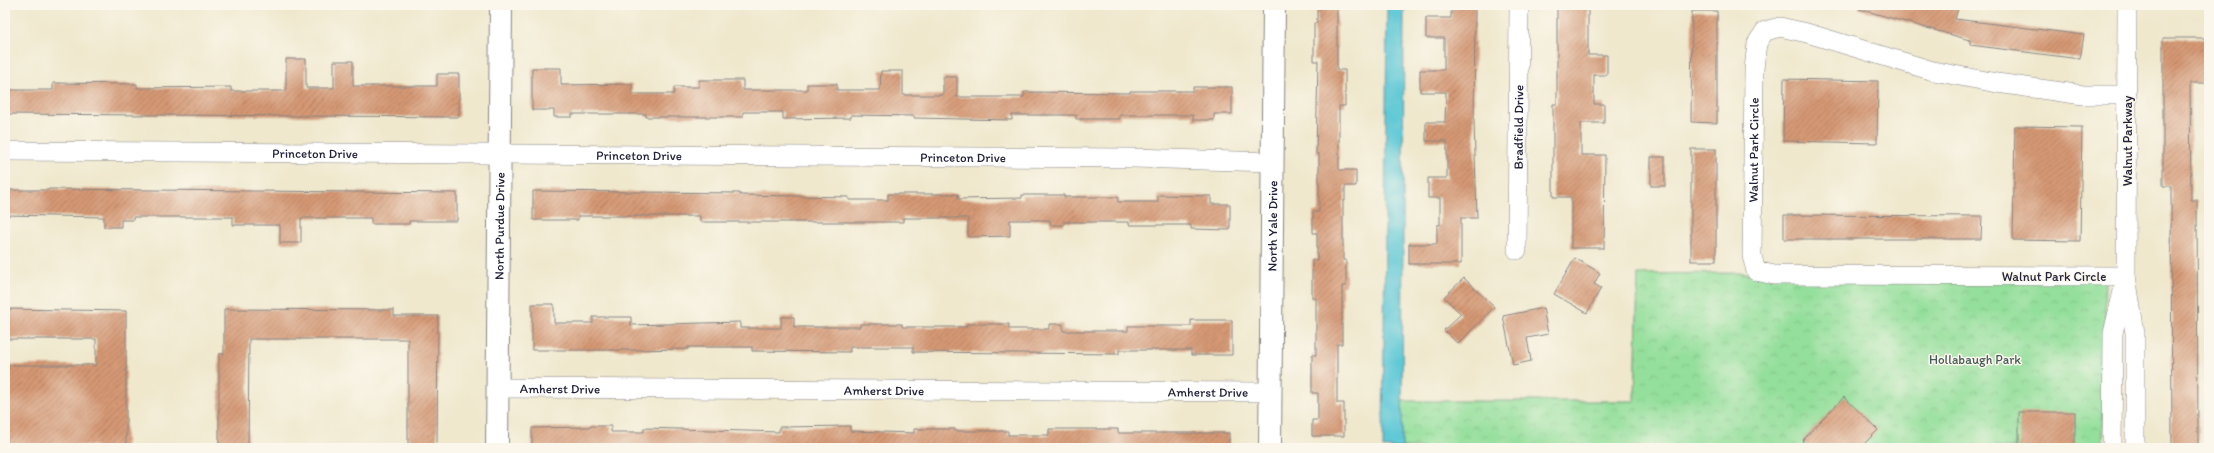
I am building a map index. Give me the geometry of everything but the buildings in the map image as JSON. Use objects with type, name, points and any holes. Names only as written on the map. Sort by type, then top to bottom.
[{"type":"street","name":"North Purdue Drive","points":[[497,448],[501,5]]},
{"type":"street","name":"North Yale Drive","points":[[1270,448],[1274,5]]},
{"type":"street","name":"Bradfield Drive","points":[[1517,250],[1519,5]]},
{"type":"street","name":"Walnut Parkway","points":[[2127,5],[2126,276],[2135,332],[2135,448]]},
{"type":"street","name":"Walnut Park Circle","points":[[2126,276],[1774,275],[1756,271],[1752,256],[1754,69],[1756,43],[1764,31],[1780,27],[1807,33],[1933,71],[1997,84],[2083,95],[2127,95]]},
{"type":"street","name":"Princeton Drive","points":[[5,151],[1125,158],[1272,162]]},
{"type":"street","name":"Walnut Parkway","points":[[2112,448],[2113,333],[2126,276]]},
{"type":"street","name":"Amherst Drive","points":[[498,388],[1270,392]]},
{"type":"green space","name":"Hollabaugh Park","points":[[2106,269],[2103,448],[1389,448],[1390,401],[1635,401],[1638,274]]},
{"type":"water","points":[[1387,5],[1404,5],[1402,448],[1383,448]]}]
